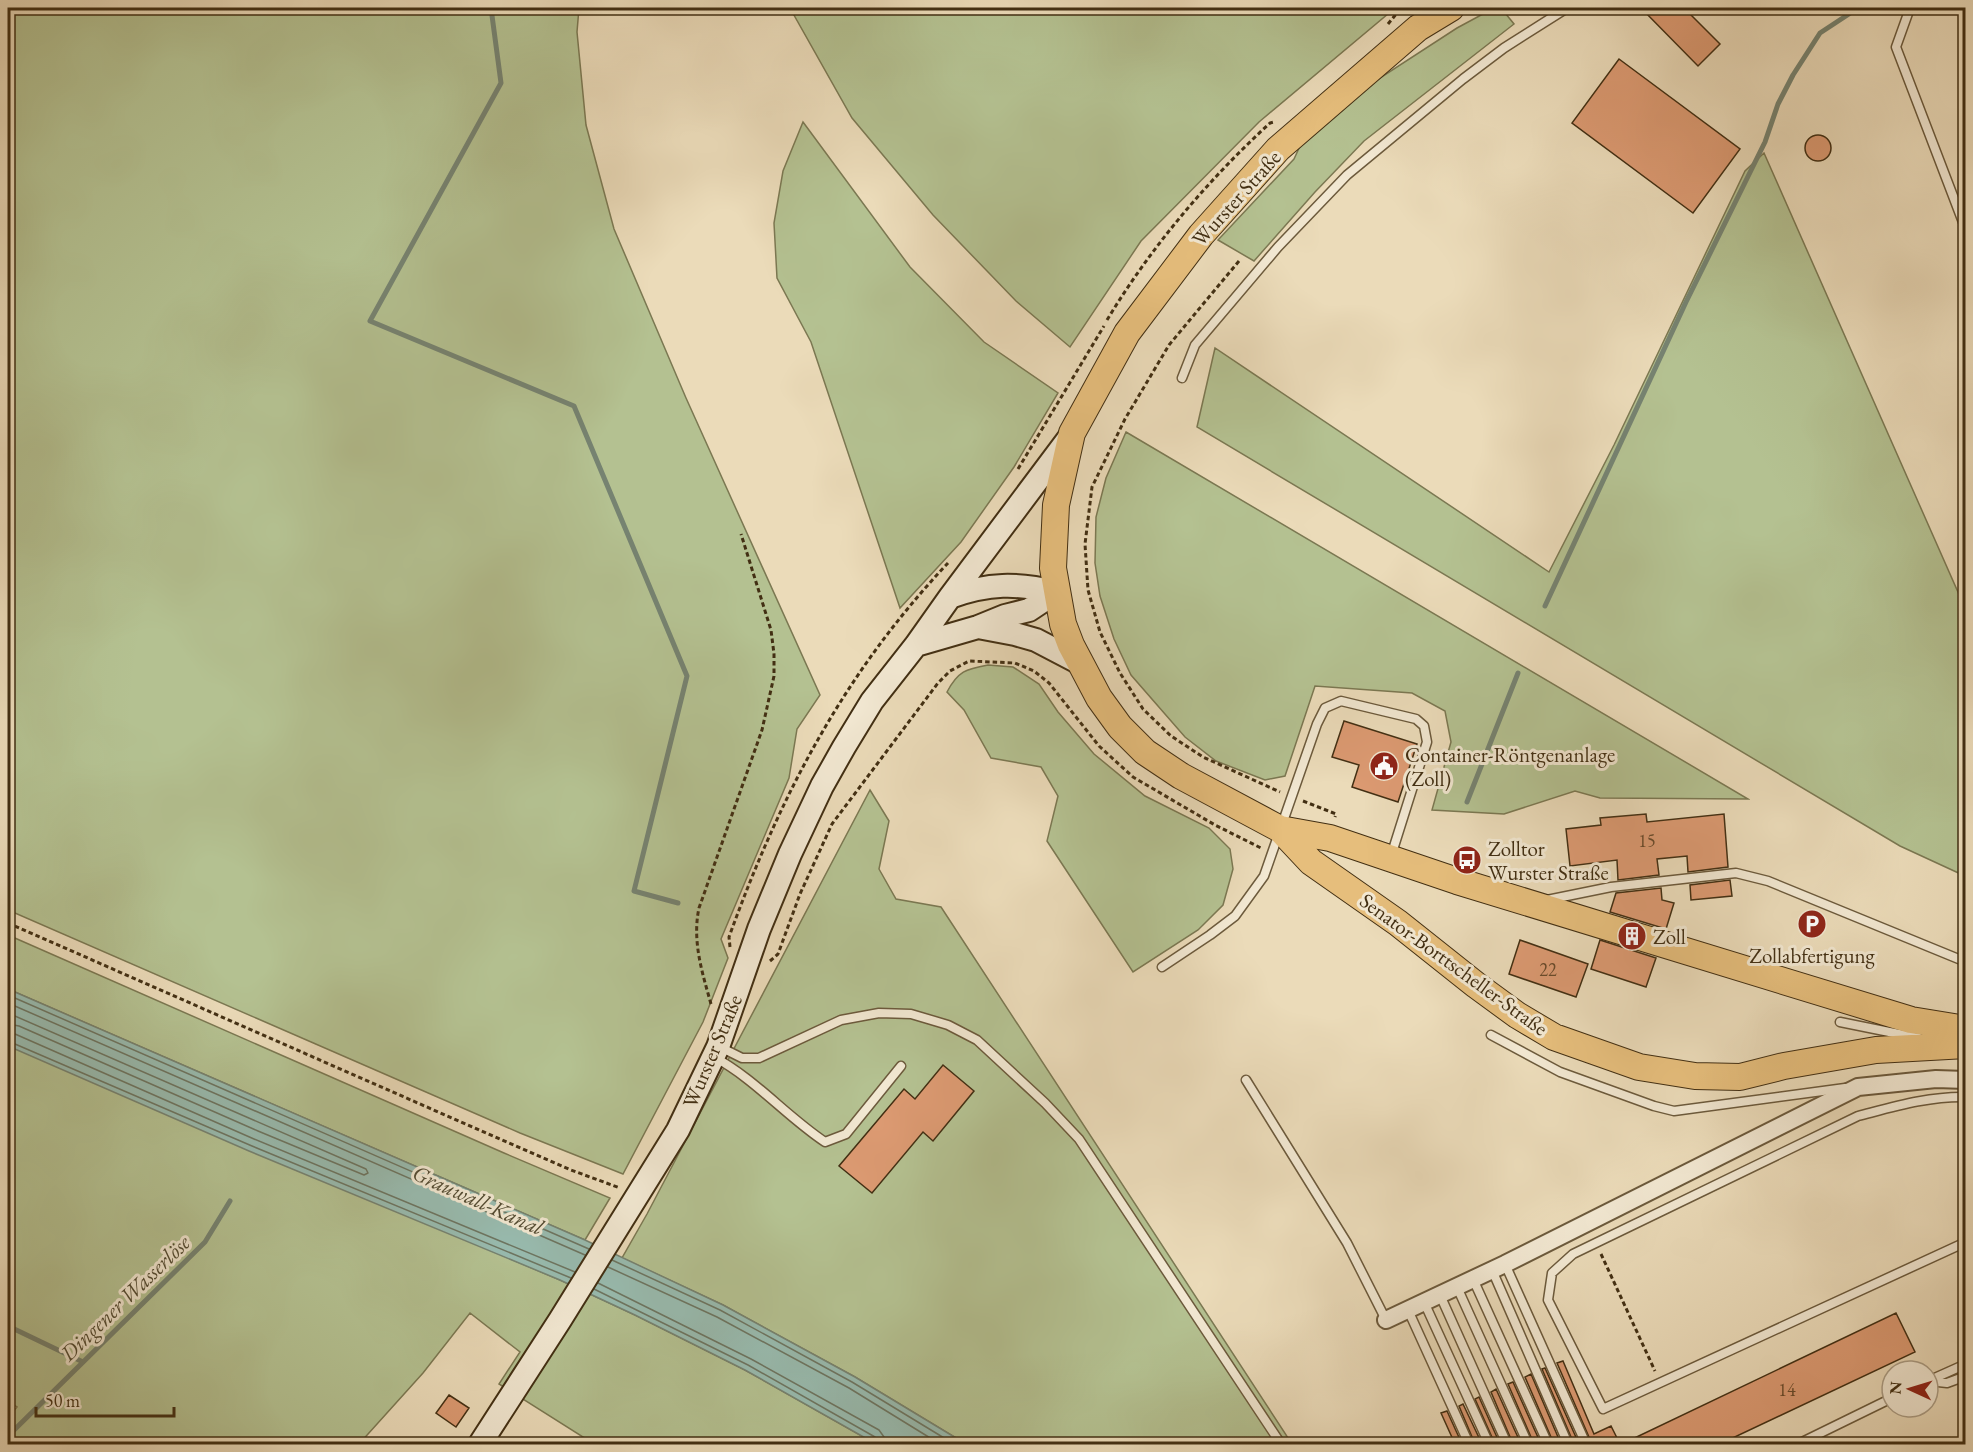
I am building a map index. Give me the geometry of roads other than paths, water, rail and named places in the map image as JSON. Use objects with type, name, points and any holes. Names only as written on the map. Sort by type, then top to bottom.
[{"type":"main road","name":"Wurster Straße","points":[[480,1444],[678,1130],[729,1021],[759,929],[790,854],[822,786],[872,701],[1072,433],[1127,333],[1201,235],[1278,149],[1418,28],[1451,8]]},
{"type":"main road","name":"Wurster Straße","points":[[1056,592],[1053,568],[1056,505],[1072,433]]},
{"type":"main road","points":[[950,597],[1002,585],[1027,585],[1056,592]]},
{"type":"main road","points":[[916,645],[1029,610],[1056,592]]},
{"type":"main road","name":"Senator-Borttscheller-Straße","points":[[1056,592],[1063,624],[1080,663],[1106,708],[1120,727],[1145,752],[1276,841],[1311,862],[1398,923],[1517,1015],[1554,1037],[1639,1067],[1695,1076],[1740,1077],[1784,1065],[1876,1050],[1960,1040]]},
{"type":"main road","points":[[978,627],[1036,640],[1080,663]]},
{"type":"main road","name":"Senator-Borttscheller-Straße","points":[[1276,841],[1330,838],[1530,904],[1630,932],[1900,1017],[1960,1040]]},
{"type":"street","points":[[1386,1320],[1498,1267],[1858,1087],[1936,1079],[1965,1080]]},
{"type":"lane","points":[[1182,378],[1195,345],[1278,247],[1347,175],[1463,79],[1504,48],[1567,8]]},
{"type":"lane","points":[[1910,8],[1896,47],[1965,230]]},
{"type":"lane","points":[[1162,967],[1234,916],[1264,876],[1317,724],[1325,708],[1341,701],[1416,719],[1424,726],[1427,742],[1390,859]]},
{"type":"lane","points":[[1530,904],[1611,887],[1736,873],[1768,881],[1965,962]]},
{"type":"lane","points":[[716,1052],[742,1058],[759,1058],[841,1020],[879,1013],[910,1014],[948,1025],[977,1040],[1045,1103],[1079,1139],[1281,1444]]},
{"type":"lane","points":[[1840,1022],[1960,1040]]},
{"type":"lane","points":[[1491,1035],[1560,1071],[1654,1106],[1674,1111],[1858,1087]]},
{"type":"lane","points":[[716,1052],[727,1064],[825,1142],[846,1134],[901,1066]]},
{"type":"lane","points":[[1246,1080],[1347,1243],[1386,1320]]},
{"type":"lane","points":[[1965,1097],[1947,1096],[1858,1116],[1573,1254],[1552,1273],[1548,1300],[1603,1409],[1965,1242]]},
{"type":"lane","points":[[1498,1267],[1568,1444]]},
{"type":"lane","points":[[1498,1267],[1586,1444]]},
{"type":"lane","points":[[1473,1279],[1548,1444]]},
{"type":"lane","points":[[1457,1287],[1528,1444]]},
{"type":"lane","points":[[1440,1295],[1507,1444]]},
{"type":"lane","points":[[1424,1302],[1489,1444]]},
{"type":"lane","points":[[1408,1310],[1469,1444]]},
{"type":"lane","points":[[1940,1375],[1965,1364]]},
{"type":"lane","points":[[1940,1382],[1947,1383],[1965,1376]]},
{"type":"lane","points":[[1798,1444],[1880,1404]]},
{"type":"water","name":"Grauwall-Kanal","points":[[8,989],[585,1240],[723,1305],[855,1377],[966,1444],[876,1444],[745,1370],[560,1280],[249,1151],[8,1046]]},
{"type":"waterway","points":[[491,8],[501,83],[370,321],[574,406],[687,676],[634,891],[678,903]]},
{"type":"waterway","points":[[1545,606],[1686,302],[1765,142],[1778,104],[1793,75],[1820,33],[1858,8]]},
{"type":"waterway","points":[[1467,802],[1518,673]]},
{"type":"waterway","name":"Dingener Wasserlöse","points":[[8,1436],[205,1242],[230,1201]]},
{"type":"waterway","points":[[8,1326],[83,1362]]},
{"type":"place","name":"Container-Röntgenanlage (Zoll)","points":[[1384,766]]},
{"type":"place","name":"Zolltor Wurster Straße","points":[[1467,860]]},
{"type":"place","name":"Zollabfertigung","points":[[1812,924]]},
{"type":"place","name":"Zoll","points":[[1632,936]]}]
